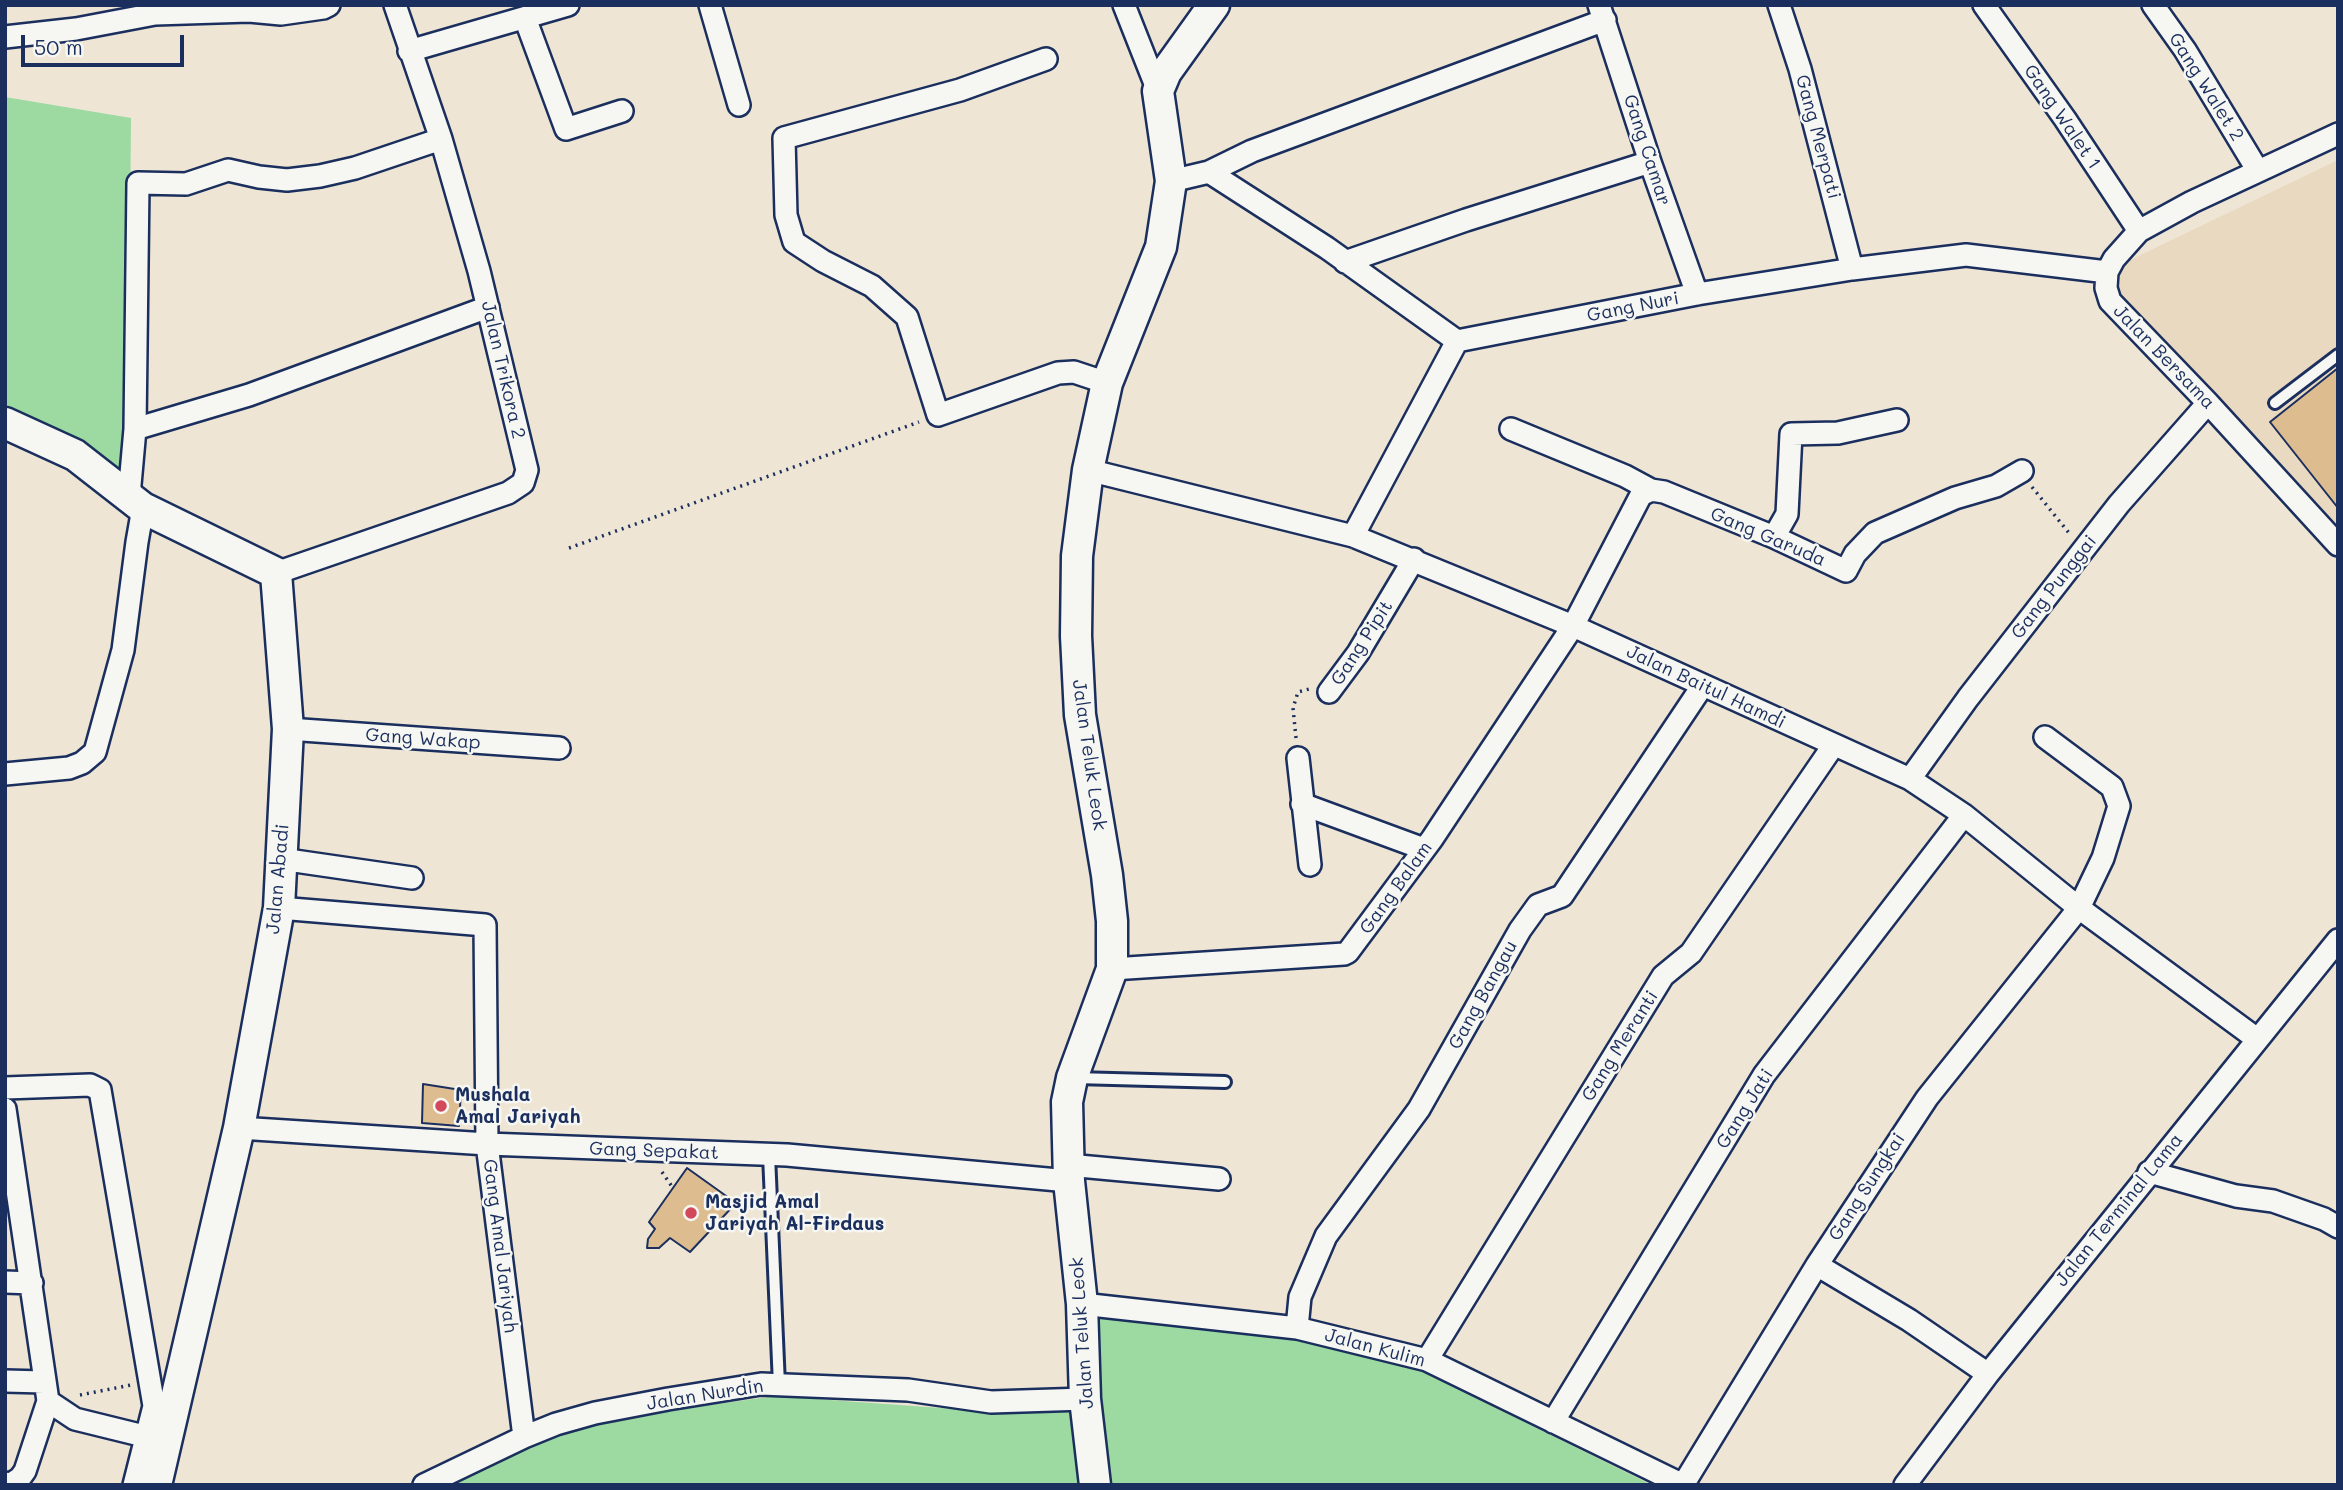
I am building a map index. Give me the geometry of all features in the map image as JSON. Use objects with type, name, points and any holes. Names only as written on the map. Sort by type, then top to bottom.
[{"type":"street","points":[[5,37],[76,29],[154,10],[281,14],[329,5]]},
{"type":"street","name":"Jalan Trikora 2","points":[[276,573],[509,493],[523,482],[527,470],[488,307],[441,139],[395,5]]},
{"type":"street","points":[[409,51],[568,5]]},
{"type":"street","points":[[710,5],[739,105]]},
{"type":"street","points":[[1124,5],[1158,91]]},
{"type":"street","points":[[1158,91],[1166,72],[1214,5]]},
{"type":"street","name":"Gang Merpati","points":[[1779,5],[1800,69],[1852,270]]},
{"type":"street","name":"Gang Walet 1","points":[[1984,5],[2139,231]]},
{"type":"street","name":"Gang Walet 2","points":[[2152,5],[2185,50],[2258,171]]},
{"type":"street","points":[[1171,181],[1209,172],[1252,151],[1602,13]]},
{"type":"street","name":"Gang Camar","points":[[1602,13],[1650,162],[1697,294]]},
{"type":"street","points":[[525,18],[566,129],[622,111]]},
{"type":"street","points":[[1046,59],[960,90],[784,138],[786,215],[794,242],[823,261],[872,286],[907,317],[938,415],[1058,373],[1074,372],[1107,383]]},
{"type":"street","name":"Jalan Teluk Leok","points":[[1095,1485],[1085,1399],[1082,1304],[1069,1173],[1067,1102],[1072,1078],[1112,970],[1111,910],[1080,715],[1077,556],[1088,470],[1107,383],[1161,247],[1171,181],[1158,91]]},
{"type":"street","points":[[2107,272],[2114,259],[2139,231],[2338,134]]},
{"type":"street","points":[[5,774],[69,768],[82,763],[95,751],[123,650],[136,542],[138,183],[186,184],[228,170],[288,180],[320,176],[355,168],[441,139]]},
{"type":"street","points":[[1345,262],[1466,220],[1650,162]]},
{"type":"street","points":[[1209,172],[1327,248],[1457,341],[1353,536]]},
{"type":"street","name":"Gang Nuri","points":[[1457,341],[1697,294],[1966,255],[2107,272]]},
{"type":"street","name":"Jalan Bersama","points":[[2107,272],[2106,288],[2110,301],[2338,545]]},
{"type":"street","points":[[135,429],[250,395],[488,307]]},
{"type":"street","name":"Gang Punggai","points":[[1910,779],[1968,698],[2119,504],[2208,403]]},
{"type":"street","points":[[1774,537],[1787,514],[1791,434],[1838,433],[1897,420]]},
{"type":"street","points":[[5,424],[75,455],[136,502],[276,573]]},
{"type":"street","name":"Gang Garuda","points":[[1511,429],[1625,475],[1651,490],[1664,492],[1774,537],[1846,571],[1855,554],[1875,533],[1955,498],[1996,486],[2022,471]]},
{"type":"street","name":"Jalan Baitul Hamdi","points":[[1088,470],[1353,536],[1573,626],[1910,779],[1964,815],[2079,908],[2257,1039]]},
{"type":"street","points":[[1573,626],[1641,495],[1651,490]]},
{"type":"street","name":"Gang Pipit","points":[[1329,692],[1359,653],[1414,559]]},
{"type":"street","name":"Jalan Abadi","points":[[156,1485],[158,1435],[239,1128],[279,908],[288,729],[276,573]]},
{"type":"street","name":"Gang Balam","points":[[1112,970],[1344,954],[1353,947],[1424,849],[1573,626]]},
{"type":"street","name":"Gang Bangau","points":[[1297,1328],[1300,1297],[1326,1236],[1419,1109],[1520,929],[1538,905],[1562,896],[1703,685]]},
{"type":"street","name":"Gang Wakap","points":[[288,729],[559,748]]},
{"type":"street","name":"Gang Sungkai","points":[[1683,1485],[1816,1265],[1927,1098],[2079,908],[2103,858],[2119,806],[2112,787],[2045,737]]},
{"type":"street","name":"Gang Meranti","points":[[1427,1360],[1663,976],[1691,953],[1833,746]]},
{"type":"street","points":[[1298,758],[1310,865]]},
{"type":"street","points":[[1302,804],[1424,849]]},
{"type":"street","name":"Gang Jati","points":[[1553,1422],[1764,1075],[1964,815]]},
{"type":"street","points":[[281,859],[412,878]]},
{"type":"street","name":"Gang Amal Jariyah","points":[[279,908],[485,925],[487,1144],[524,1437]]},
{"type":"street","name":"Jalan Terminal Lama","points":[[1905,1485],[1988,1374],[2338,940]]},
{"type":"street","points":[[5,1088],[90,1085],[100,1090],[158,1435],[134,1485]]},
{"type":"street","points":[[5,1109],[46,1392],[25,1471],[20,1478],[10,1484],[5,1483]]},
{"type":"street","name":"Gang Sepakat","points":[[239,1128],[487,1144],[769,1155],[1219,1179]]},
{"type":"street","points":[[2149,1172],[2236,1196],[2273,1201],[2324,1219],[2338,1227]]},
{"type":"street","points":[[1816,1265],[1909,1320],[1988,1374]]},
{"type":"street","points":[[5,1282],[32,1283]]},
{"type":"street","name":"Jalan Kulim","points":[[1082,1304],[1297,1328],[1427,1360],[1683,1485]]},
{"type":"street","points":[[5,1381],[46,1392],[75,1419],[158,1435]]},
{"type":"street","name":"Jalan Nurdin","points":[[424,1485],[556,1424],[595,1413],[761,1384],[908,1390],[991,1402],[1085,1399]]},
{"type":"lane","points":[[2275,403],[2338,355]]},
{"type":"lane","points":[[1072,1078],[1226,1082]]},
{"type":"lane","points":[[769,1155],[779,1385]]},
{"type":"path","points":[[569,548],[938,415]]},
{"type":"path","points":[[2022,471],[2037,494],[2083,550]]},
{"type":"path","name":"Gang Pipit","points":[[1298,758],[1293,708],[1297,692],[1312,688],[1329,692]]},
{"type":"path","points":[[46,1392],[150,1381]]},
{"type":"shaded area","points":[[2338,160],[2338,558],[2208,403],[2104,300],[2126,262]]},
{"type":"green space","points":[[5,97],[131,118],[128,441],[123,483],[5,413]]},
{"type":"green space","points":[[1093,1318],[1156,1319],[1288,1337],[1337,1346],[1411,1366],[1652,1485],[1110,1485]]},
{"type":"green space","points":[[775,1396],[1010,1413],[1072,1409],[1081,1485],[451,1485],[505,1455],[567,1431],[667,1411]]},
{"type":"building","points":[[2338,368],[2338,508],[2270,422]]},
{"type":"building","name":"Mushala Amal Jariyah","points":[[423,1084],[461,1090],[459,1126],[422,1123]]},
{"type":"building","name":"Masjid Amal Jariyah Al-Firdaus","points":[[687,1168],[736,1203],[690,1252],[670,1238],[659,1248],[647,1248],[648,1239],[655,1229],[649,1222]]},
{"type":"place","name":"Mushala Amal Jariyah","points":[[441,1106]]},
{"type":"place","name":"Masjid Amal Jariyah Al-Firdaus","points":[[691,1213]]}]
